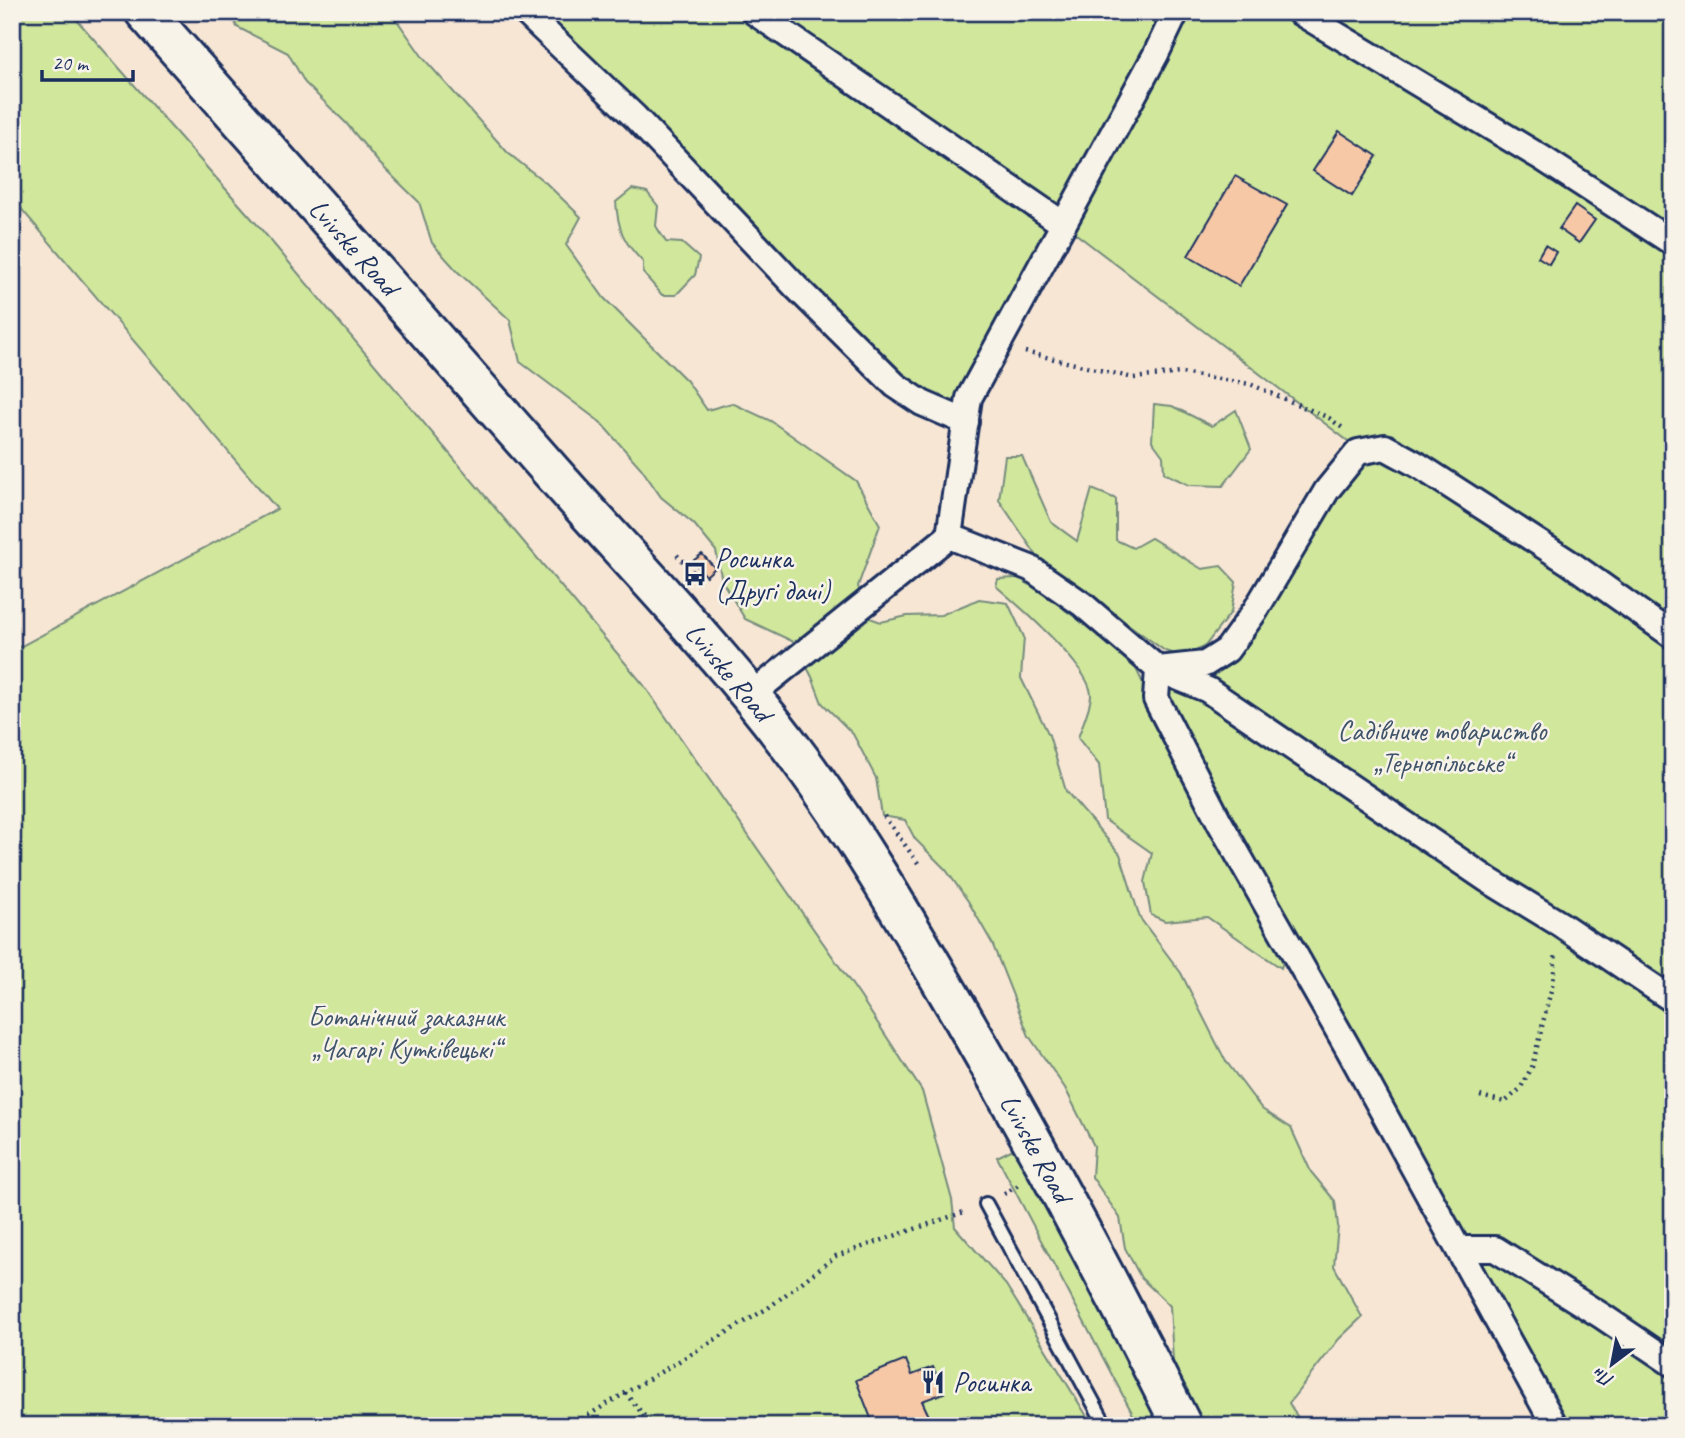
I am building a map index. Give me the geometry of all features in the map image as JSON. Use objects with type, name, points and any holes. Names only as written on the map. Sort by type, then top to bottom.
[{"type":"highway","name":"Lvivske Road","points":[[145,12],[656,586],[799,757],[886,885],[993,1070],[1097,1257],[1182,1426]]},
{"type":"street","points":[[525,12],[635,117],[796,287],[895,385],[922,403],[965,422]]},
{"type":"street","points":[[754,12],[1063,224]]},
{"type":"street","points":[[750,696],[949,536],[969,398],[1176,12]]},
{"type":"street","points":[[1299,12],[1542,159],[1673,243]]},
{"type":"street","points":[[1158,669],[1205,664],[1227,650],[1255,611],[1328,490],[1358,452],[1385,447],[1418,465],[1570,563],[1673,636]]},
{"type":"street","points":[[949,536],[1030,568],[1083,604],[1158,669],[1208,690],[1488,880],[1560,924],[1673,1000]]},
{"type":"street","points":[[1158,669],[1156,699],[1220,823],[1555,1426]]},
{"type":"street","points":[[1459,1249],[1495,1249],[1673,1364]]},
{"type":"lane","points":[[986,1205],[1107,1426]]},
{"type":"path","points":[[998,345],[1133,379],[1181,373],[1250,384],[1329,418]]},
{"type":"path","points":[[1480,1096],[1505,1102],[1520,1089],[1532,1066],[1553,982],[1560,924]]},
{"type":"path","points":[[570,1426],[768,1308],[836,1256],[986,1205]]},
{"type":"path","points":[[625,1393],[653,1426]]},
{"type":"green space","name":"Ботанічний заказник „Чагарі Кутківецькі“","points":[[12,12],[70,12],[261,229],[643,684],[860,996],[922,1091],[952,1200],[955,1227],[1006,1285],[1093,1426],[12,1426],[12,651],[277,509],[12,198]]},
{"type":"green space","points":[[231,12],[391,12],[424,59],[508,153],[546,183],[581,217],[566,245],[604,298],[687,381],[707,410],[732,403],[771,421],[856,481],[880,525],[858,586],[867,617],[881,622],[907,616],[941,615],[979,599],[1008,603],[1024,637],[1021,678],[1049,735],[1066,791],[1120,854],[1140,918],[1181,973],[1225,1060],[1262,1109],[1291,1128],[1311,1172],[1335,1201],[1338,1226],[1334,1266],[1362,1317],[1339,1339],[1289,1403],[1303,1426],[1204,1426],[1195,1413],[1173,1361],[1170,1306],[1141,1278],[1125,1248],[1120,1218],[1092,1177],[1094,1146],[1065,1088],[1029,1036],[992,943],[968,901],[946,870],[915,839],[905,820],[882,816],[876,778],[853,734],[822,703],[794,642],[745,619],[722,581],[716,551],[694,524],[661,497],[641,468],[600,422],[520,362],[510,320],[458,272],[432,243],[419,202],[305,83],[288,53],[237,27]]},
{"type":"green space","name":"Садівниче товариство „Тернопільське“","points":[[525,12],[1673,12],[1673,1426],[1555,1426],[1156,699],[1158,669],[1205,664],[1361,451],[1063,224],[966,422],[922,403]]},
{"type":"green space","points":[[632,189],[647,192],[658,206],[656,226],[666,242],[682,243],[699,258],[695,275],[676,295],[662,295],[643,273],[643,262],[623,235],[616,202]]},
{"type":"green space","points":[[1154,404],[1172,406],[1212,426],[1236,410],[1251,449],[1223,486],[1189,485],[1164,473],[1163,456],[1152,441]]},
{"type":"green space","points":[[1005,456],[1022,456],[1051,522],[1077,541],[1092,489],[1116,499],[1116,540],[1133,548],[1151,538],[1202,569],[1221,566],[1236,582],[1231,612],[1205,646],[1185,657],[1165,651],[1039,559],[999,500]]},
{"type":"green space","points":[[1033,577],[1065,610],[1130,656],[1216,841],[1240,871],[1285,955],[1281,968],[1207,917],[1165,921],[1151,915],[1145,882],[1152,853],[1105,820],[1099,765],[1078,738],[1091,696],[1088,684],[1080,670],[1052,638],[996,586],[998,579]]},
{"type":"green space","points":[[1015,1148],[1167,1426],[1139,1426],[997,1157]]},
{"type":"building","points":[[1339,131],[1377,156],[1352,196],[1313,171]]},
{"type":"building","points":[[1235,176],[1287,205],[1239,286],[1188,256]]},
{"type":"building","points":[[1575,206],[1595,220],[1579,243],[1559,229]]},
{"type":"building","points":[[1545,245],[1556,252],[1549,264],[1538,257]]},
{"type":"building","points":[[702,554],[715,568],[706,576],[693,561]]},
{"type":"building","points":[[906,1360],[912,1375],[933,1367],[944,1393],[922,1401],[929,1416],[906,1426],[874,1426],[856,1380]]},
{"type":"building","points":[[968,1416],[973,1426],[951,1426]]},
{"type":"place","name":"Росинка (Другі дачі)","points":[[695,574]]},
{"type":"place","name":"Росинка","points":[[933,1382]]}]
